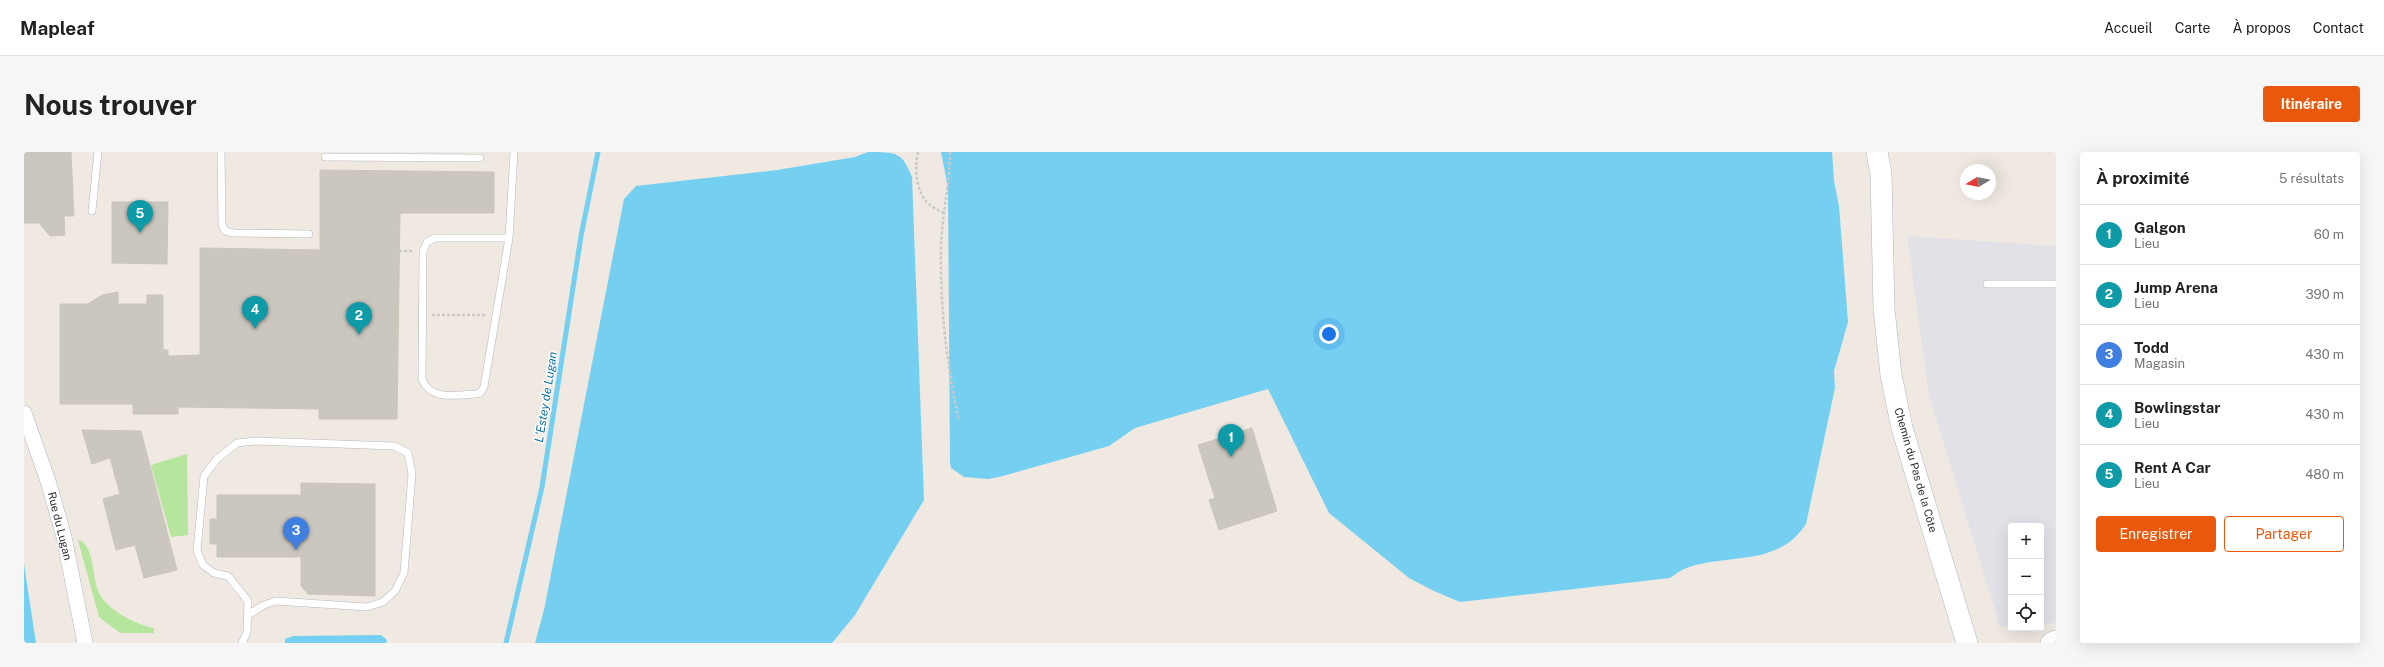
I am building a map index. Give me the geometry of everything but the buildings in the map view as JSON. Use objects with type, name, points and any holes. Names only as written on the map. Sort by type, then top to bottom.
[{"type":"main road","name":"Chemin du Pas de la Côte","points":[[1877,152],[1881,174],[1884,309],[1891,375],[1902,428],[1967,643]]},
{"type":"main road","name":"Chemin du Pas de la Côte","points":[[1881,174],[1887,152]]},
{"type":"main road","points":[[2051,643],[2056,641]]},
{"type":"street","name":"Rue du Lugan","points":[[24,413],[48,481],[64,537],[85,643]]},
{"type":"lane","points":[[92,211],[98,152]]},
{"type":"lane","points":[[221,152],[222,224],[225,231],[233,233],[309,234]]},
{"type":"lane","points":[[509,238],[435,238],[427,242],[423,251],[422,379],[426,389],[433,394],[474,394],[480,393],[484,387],[509,238],[514,152]]},
{"type":"lane","points":[[325,157],[408,155],[480,158]]},
{"type":"lane","points":[[1987,284],[2056,284]]},
{"type":"lane","points":[[242,643],[247,632],[248,601],[228,576],[214,573],[203,565],[197,551],[204,476],[217,459],[237,443],[256,441],[394,446],[408,453],[412,474],[404,573],[395,591],[383,602],[367,607],[276,601],[264,605],[248,615]]},
{"type":"path","points":[[918,152],[915,166],[918,185],[929,205],[945,214]]},
{"type":"path","points":[[950,152],[941,244],[943,315],[953,393],[959,421]]},
{"type":"path","points":[[422,316],[496,316]]},
{"type":"shaded area","points":[[1907,236],[2056,246],[2056,623],[2044,624],[2044,523],[2008,523],[2008,626],[2000,627],[1929,395]]},
{"type":"green space","points":[[187,454],[188,535],[171,537],[151,465]]},
{"type":"green space","points":[[78,540],[82,541],[89,552],[93,565],[96,585],[102,598],[114,610],[130,620],[154,628],[154,633],[120,633],[99,617]]},
{"type":"water","points":[[868,152],[886,152],[897,155],[905,163],[912,177],[924,500],[855,615],[832,643],[535,643],[544,610],[624,199],[636,186],[777,170],[855,157]]},
{"type":"water","points":[[941,152],[1832,152],[1834,181],[1839,206],[1848,322],[1834,371],[1835,388],[1806,524],[1795,537],[1782,547],[1768,553],[1689,567],[1681,570],[1670,578],[1460,602],[1409,578],[1329,513],[1268,389],[1135,428],[1109,446],[999,477],[988,479],[964,477],[951,468],[950,463],[948,188]]},
{"type":"water","points":[[24,564],[36,643],[24,643]]},
{"type":"water","points":[[381,635],[387,640],[386,643],[285,643],[285,639],[293,636]]},
{"type":"waterway","name":"L'Estey de Lugan","points":[[506,643],[542,487],[581,236],[598,152]]},
{"type":"place","name":"Rent A Car","points":[[140,233]]},
{"type":"place","name":"Bowlingstar","points":[[255,329]]},
{"type":"place","name":"Jump Arena","points":[[359,335]]},
{"type":"place","name":"Galgon","points":[[1231,457]]},
{"type":"place","name":"Todd","points":[[296,550]]}]
